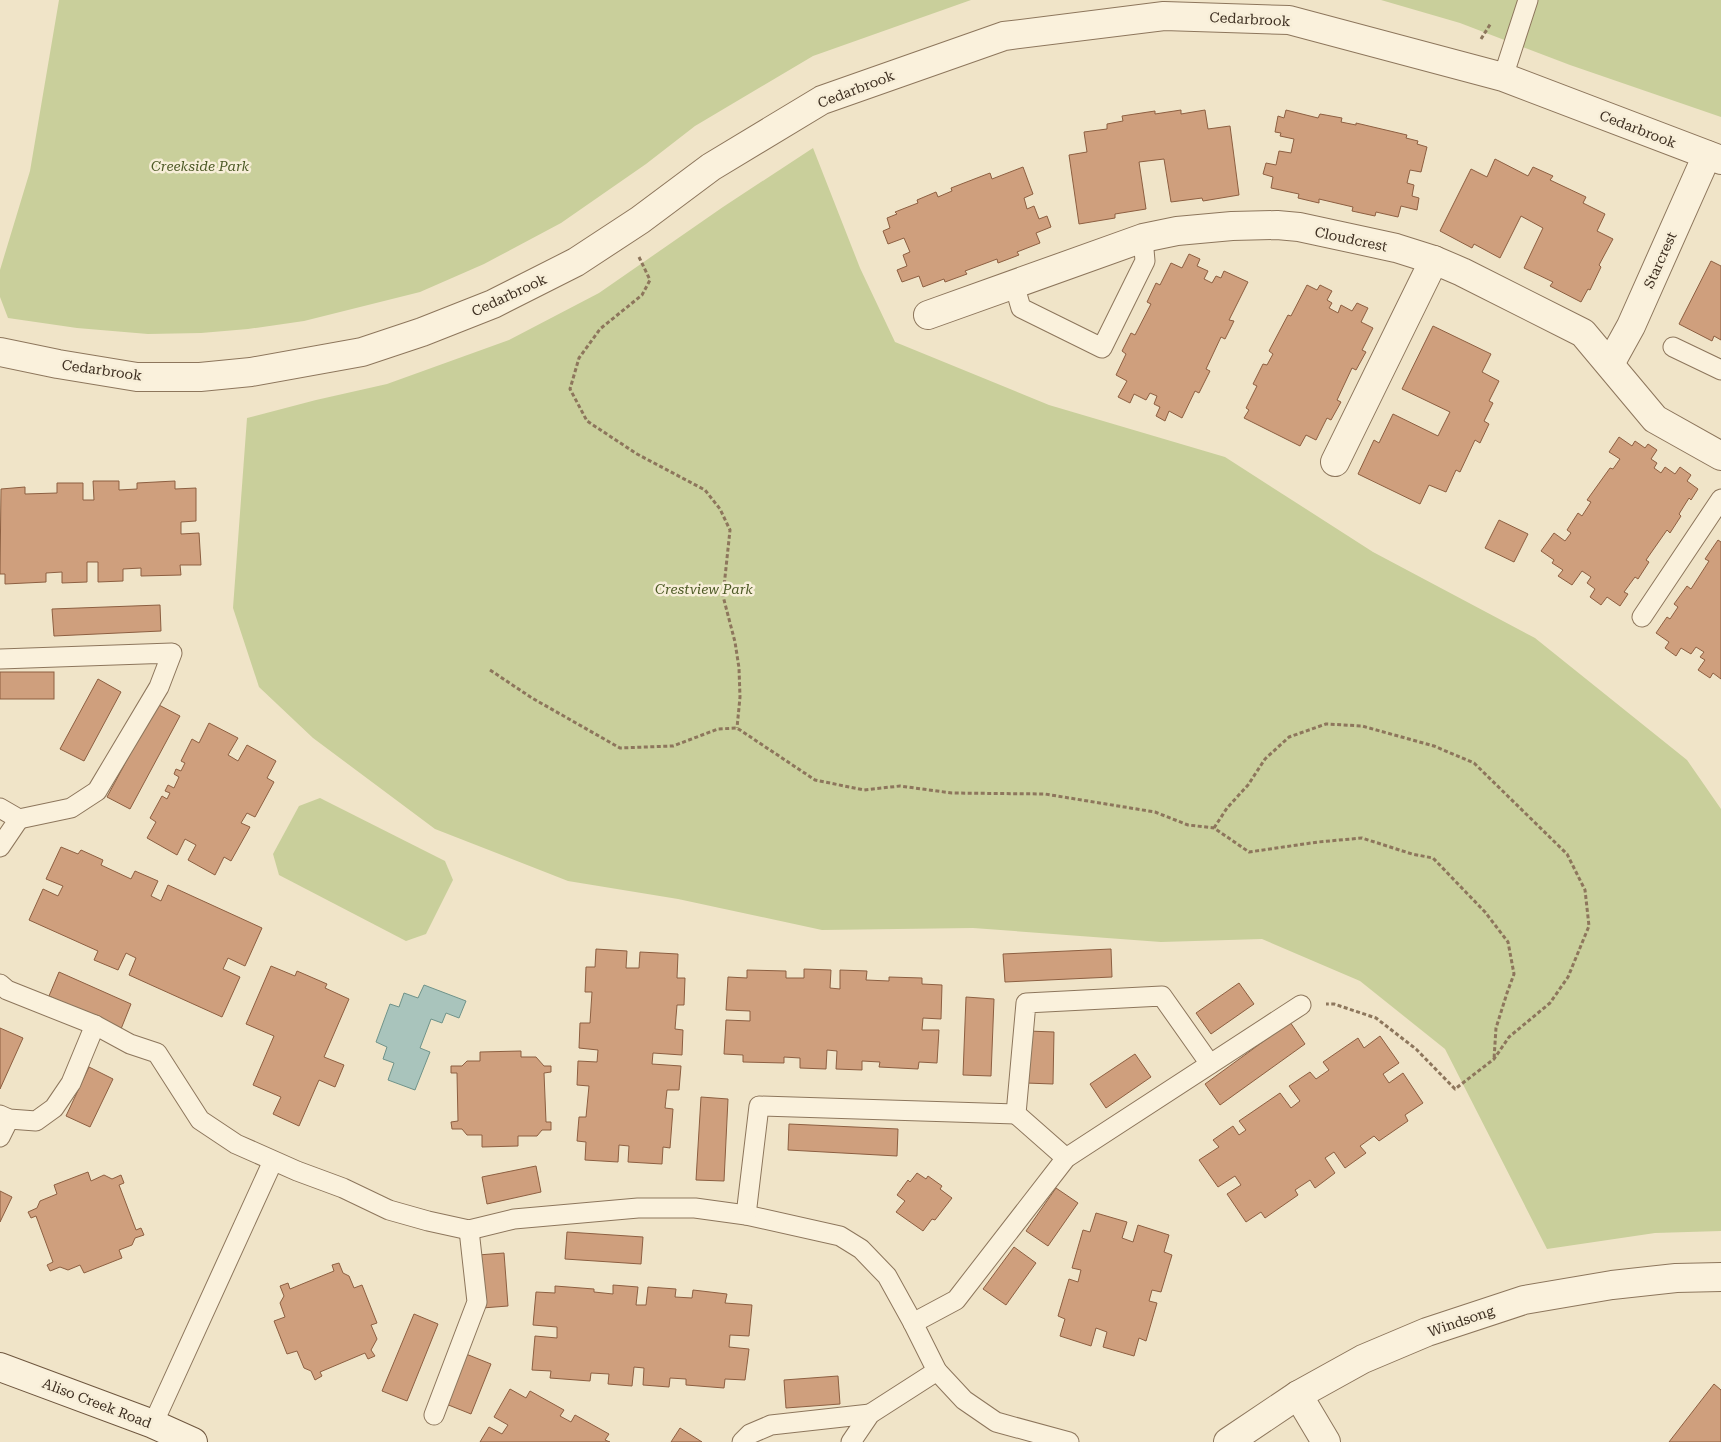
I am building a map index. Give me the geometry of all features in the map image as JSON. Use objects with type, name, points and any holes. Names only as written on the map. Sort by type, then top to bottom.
[{"type":"street","name":"Cedarbrook","points":[[0,352],[58,364],[136,376],[200,377],[251,372],[362,352],[422,332],[493,304],[576,262],[711,167],[822,100],[1004,36],[1164,16],[1289,20],[1502,77],[1714,158]]},
{"type":"street","name":"Starcrest","points":[[1610,364],[1631,326],[1714,158]]},
{"type":"street","name":"Cloudcrest","points":[[928,315],[1143,238],[1177,231],[1232,226],[1277,225],[1299,227],[1396,248],[1434,260],[1462,272],[1583,333],[1655,419],[1721,456]]},
{"type":"street","points":[[1335,462],[1434,260]]},
{"type":"street","name":"Windsong","points":[[1242,1438],[1298,1395],[1363,1359],[1427,1332],[1524,1300],[1612,1285],[1676,1278],[1721,1277]]},
{"type":"street","name":"Aliso Creek Road","points":[[0,1366],[153,1424],[193,1442]]},
{"type":"street","points":[[1298,1395],[1326,1442]]},
{"type":"lane","points":[[1502,77],[1528,0]]},
{"type":"lane","points":[[1014,284],[1022,308],[1102,348],[1145,261],[1143,238]]},
{"type":"lane","points":[[1673,346],[1721,370]]},
{"type":"lane","points":[[1642,617],[1721,499]]},
{"type":"lane","points":[[0,658],[172,653],[159,687],[97,791],[71,808],[19,819],[0,808]]},
{"type":"lane","points":[[0,847],[19,819]]},
{"type":"lane","points":[[2,993],[95,1025],[130,1044],[157,1053],[200,1120],[236,1144],[272,1161],[343,1188],[389,1210],[469,1230],[514,1219],[638,1208],[695,1208],[746,1215],[840,1236],[862,1249],[887,1276],[937,1372],[964,1400],[996,1422],[1069,1442]]},
{"type":"lane","points":[[1016,1114],[1026,1003],[1162,996],[1210,1064]]},
{"type":"lane","points":[[913,1323],[956,1300],[1066,1158],[1301,1005]]},
{"type":"lane","points":[[0,1137],[4,1117],[36,1121],[54,1108],[70,1083],[95,1025]]},
{"type":"lane","points":[[746,1215],[759,1106],[1016,1114],[1066,1158]]},
{"type":"lane","points":[[153,1424],[272,1161]]},
{"type":"lane","points":[[434,1414],[477,1302],[469,1230]]},
{"type":"lane","points":[[851,1442],[870,1414],[937,1372]]},
{"type":"lane","points":[[742,1442],[750,1434],[771,1425],[870,1414]]},
{"type":"path","points":[[1466,67],[1484,32],[1493,22]]},
{"type":"path","points":[[622,231],[642,262],[650,280],[642,295],[600,329],[579,358],[570,389],[587,421],[637,454],[705,490],[720,509],[730,530],[723,596],[740,668],[737,728]]},
{"type":"path","points":[[490,670],[532,698],[620,748],[673,746],[718,729],[737,728],[814,780],[864,790],[900,786],[952,793],[1044,794],[1155,812],[1188,825],[1214,828],[1249,852],[1362,838],[1412,854],[1432,858],[1485,912],[1508,942],[1514,974],[1506,992],[1496,1028],[1494,1059]]},
{"type":"path","points":[[1214,828],[1227,808],[1248,785],[1265,759],[1289,737],[1326,724],[1362,726],[1434,746],[1474,763],[1567,854],[1585,890],[1589,926],[1568,977],[1550,1003],[1510,1037],[1494,1059],[1455,1090],[1416,1049],[1376,1018],[1334,1004],[1301,1005]]},
{"type":"green space","name":"Creekside Park","points":[[59,0],[971,0],[813,56],[695,126],[646,164],[561,223],[484,264],[420,292],[304,321],[201,333],[148,334],[77,328],[8,318],[0,297],[0,270],[30,171]]},
{"type":"green space","points":[[1381,0],[1721,0],[1721,117],[1570,65],[1460,23]]},
{"type":"green space","name":"Crestview Park","points":[[813,148],[860,268],[895,342],[1049,405],[1225,457],[1373,552],[1535,638],[1687,760],[1721,809],[1721,1231],[1655,1233],[1547,1249],[1445,1049],[1360,981],[1262,939],[1161,942],[973,928],[822,930],[678,899],[568,881],[435,829],[313,738],[259,687],[233,608],[247,418],[387,384],[509,340],[599,293],[723,207]]},
{"type":"green space","points":[[320,798],[445,861],[453,880],[426,934],[406,941],[279,875],[273,854],[299,806]]},
{"type":"water","points":[[424,985],[466,1001],[459,1018],[446,1013],[442,1023],[431,1019],[420,1048],[430,1052],[415,1090],[388,1080],[394,1063],[383,1059],[387,1047],[376,1042],[390,1004],[399,1007],[404,993],[418,998]]},
{"type":"building","points":[[1181,110],[1181,114],[1205,110],[1208,129],[1230,126],[1239,195],[1203,201],[1202,198],[1171,202],[1164,159],[1139,162],[1146,209],[1115,214],[1115,218],[1079,224],[1069,155],[1087,152],[1084,132],[1107,129],[1107,124],[1123,121],[1122,116],[1155,111],[1155,114]]},
{"type":"building","points":[[1286,110],[1318,118],[1320,114],[1342,118],[1341,122],[1356,125],[1356,123],[1407,135],[1406,138],[1418,141],[1417,144],[1427,147],[1421,172],[1410,170],[1407,183],[1414,185],[1412,196],[1419,198],[1417,210],[1401,206],[1398,217],[1376,212],[1375,216],[1352,211],[1353,207],[1319,199],[1319,203],[1298,198],[1299,194],[1271,188],[1273,177],[1263,174],[1266,163],[1276,165],[1279,151],[1291,153],[1294,139],[1280,136],[1281,133],[1275,132],[1278,116],[1284,118]]},
{"type":"building","points":[[1495,159],[1528,176],[1533,167],[1553,176],[1550,180],[1586,197],[1583,203],[1605,214],[1597,231],[1613,239],[1599,265],[1601,267],[1590,290],[1588,289],[1581,302],[1550,286],[1553,282],[1524,268],[1543,228],[1521,216],[1500,258],[1474,244],[1472,248],[1440,231],[1471,169],[1487,177]]},
{"type":"building","points":[[1023,167],[1033,194],[1024,198],[1027,209],[1034,206],[1039,219],[1047,216],[1051,227],[1036,233],[1040,243],[1017,252],[1019,255],[998,263],[997,259],[965,271],[967,274],[945,282],[944,279],[923,287],[919,276],[902,282],[897,270],[907,266],[903,255],[910,252],[904,238],[888,244],[883,231],[890,228],[887,218],[897,214],[895,212],[918,203],[917,200],[936,192],[938,197],[952,191],[951,188],[990,173],[992,179]]},
{"type":"building","points":[[1189,254],[1200,259],[1197,266],[1208,271],[1204,279],[1212,283],[1216,276],[1221,278],[1224,271],[1248,282],[1229,320],[1234,321],[1225,339],[1221,337],[1206,369],[1210,371],[1199,393],[1195,391],[1182,418],[1169,411],[1165,421],[1156,416],[1160,407],[1154,404],[1157,396],[1150,393],[1146,400],[1134,394],[1130,403],[1118,397],[1127,381],[1116,375],[1126,354],[1122,351],[1131,333],[1135,335],[1151,304],[1147,302],[1156,283],[1160,285],[1171,263],[1182,268]]},
{"type":"building","points":[[1711,261],[1721,266],[1721,340],[1714,336],[1712,341],[1679,324]]},
{"type":"building","points":[[1307,285],[1317,290],[1320,285],[1332,291],[1327,300],[1332,303],[1329,308],[1338,313],[1341,305],[1352,311],[1357,303],[1368,308],[1361,322],[1373,328],[1362,350],[1366,352],[1356,370],[1352,368],[1337,400],[1341,402],[1331,420],[1327,418],[1316,440],[1306,435],[1300,446],[1244,418],[1249,410],[1246,408],[1257,386],[1253,384],[1263,364],[1267,365],[1273,354],[1269,351],[1288,315],[1291,316]]},
{"type":"building","points":[[1433,326],[1491,354],[1482,372],[1499,381],[1489,401],[1493,403],[1484,421],[1489,424],[1480,443],[1475,440],[1460,472],[1456,470],[1446,492],[1429,485],[1420,504],[1358,474],[1374,440],[1379,443],[1393,414],[1438,436],[1450,412],[1402,389]]},
{"type":"building","points":[[1619,437],[1632,446],[1635,441],[1645,448],[1648,444],[1657,450],[1651,459],[1657,463],[1654,468],[1661,473],[1665,467],[1675,474],[1680,467],[1691,475],[1687,481],[1698,489],[1691,500],[1689,498],[1679,514],[1681,516],[1670,533],[1667,530],[1646,560],[1649,562],[1638,579],[1635,577],[1624,592],[1628,594],[1620,606],[1607,597],[1601,605],[1590,597],[1595,589],[1587,583],[1591,577],[1582,571],[1572,585],[1558,576],[1563,570],[1552,563],[1554,560],[1541,551],[1554,533],[1565,541],[1571,533],[1567,530],[1578,513],[1582,516],[1591,502],[1587,500],[1610,468],[1613,469],[1620,459],[1609,452]]},
{"type":"building","points":[[93,481],[119,481],[119,490],[137,489],[137,483],[175,481],[175,489],[196,488],[196,521],[181,522],[181,534],[199,533],[201,565],[180,565],[181,575],[141,576],[141,568],[123,569],[123,581],[98,582],[98,562],[87,562],[87,582],[62,583],[62,572],[46,573],[46,582],[5,584],[5,574],[0,574],[1,489],[25,487],[25,494],[57,493],[57,483],[83,483],[83,500],[94,500]]},
{"type":"building","points":[[1499,520],[1528,534],[1514,562],[1485,548]]},
{"type":"building","points":[[1718,540],[1721,542],[1721,679],[1713,673],[1710,678],[1698,670],[1705,660],[1700,657],[1704,652],[1696,647],[1691,654],[1681,648],[1676,656],[1665,648],[1669,642],[1656,633],[1667,617],[1670,619],[1678,607],[1674,604],[1687,586],[1691,589],[1709,561],[1705,559]]},
{"type":"building","points":[[160,605],[161,631],[54,636],[52,609]]},
{"type":"building","points":[[0,672],[54,672],[54,699],[0,699]]},
{"type":"building","points":[[98,679],[121,692],[84,761],[60,749]]},
{"type":"building","points":[[157,704],[180,716],[130,809],[107,797]]},
{"type":"building","points":[[209,723],[238,738],[228,755],[238,761],[247,745],[276,761],[267,778],[274,782],[255,817],[247,813],[241,823],[250,827],[231,861],[224,857],[215,875],[188,860],[196,845],[185,839],[177,855],[147,838],[156,822],[150,818],[162,796],[167,799],[170,793],[165,791],[168,785],[174,788],[179,777],[174,774],[176,769],[181,771],[185,763],[181,761],[192,739],[199,743]]},
{"type":"building","points":[[61,847],[78,854],[81,850],[103,860],[101,865],[131,879],[135,871],[158,881],[151,896],[161,901],[168,885],[262,928],[245,966],[228,958],[223,969],[240,977],[222,1017],[129,975],[136,958],[126,953],[118,970],[94,960],[98,951],[29,920],[43,889],[58,896],[63,886],[46,879]]},
{"type":"building","points":[[596,949],[627,951],[626,968],[639,968],[640,952],[678,954],[677,978],[685,978],[684,1005],[677,1005],[675,1029],[683,1030],[682,1055],[653,1053],[652,1064],[681,1066],[679,1090],[667,1090],[665,1108],[673,1109],[670,1148],[663,1147],[662,1164],[628,1162],[629,1146],[619,1145],[618,1162],[585,1160],[586,1142],[577,1141],[579,1117],[586,1117],[589,1086],[577,1085],[578,1061],[597,1062],[598,1050],[579,1048],[580,1023],[590,1023],[592,992],[585,992],[586,967],[595,967]]},
{"type":"building","points":[[1111,949],[1112,977],[1005,982],[1003,954]]},
{"type":"building","points":[[271,966],[295,976],[297,971],[327,984],[325,988],[349,999],[324,1057],[344,1065],[335,1087],[319,1080],[299,1126],[273,1114],[281,1097],[253,1085],[274,1036],[246,1024]]},
{"type":"building","points":[[804,969],[831,970],[830,988],[840,989],[840,970],[867,971],[866,980],[889,981],[889,977],[922,978],[922,984],[942,985],[941,1019],[923,1018],[922,1030],[939,1030],[937,1063],[919,1062],[918,1069],[879,1067],[880,1062],[862,1061],[862,1070],[836,1069],[837,1051],[827,1050],[826,1069],[800,1068],[800,1058],[784,1057],[784,1063],[743,1062],[743,1055],[724,1054],[726,1020],[750,1021],[750,1011],[726,1010],[728,977],[747,978],[747,970],[786,971],[786,978],[804,978]]},
{"type":"building","points":[[59,972],[131,1004],[121,1029],[49,996]]},
{"type":"building","points":[[1239,983],[1254,1004],[1211,1034],[1196,1013]]},
{"type":"building","points":[[966,997],[994,999],[991,1076],[963,1075]]},
{"type":"building","points":[[1290,1022],[1305,1044],[1220,1105],[1205,1084]]},
{"type":"building","points":[[0,1028],[23,1038],[0,1089]]},
{"type":"building","points":[[1028,1031],[1054,1032],[1053,1084],[1026,1083]]},
{"type":"building","points":[[1380,1036],[1399,1063],[1383,1074],[1389,1083],[1403,1073],[1423,1103],[1405,1115],[1408,1121],[1379,1141],[1374,1136],[1360,1146],[1366,1153],[1345,1168],[1334,1152],[1325,1158],[1335,1173],[1315,1188],[1310,1180],[1295,1190],[1298,1195],[1265,1218],[1261,1212],[1246,1222],[1227,1194],[1241,1185],[1235,1176],[1218,1187],[1199,1160],[1219,1147],[1213,1140],[1233,1126],[1239,1135],[1246,1130],[1239,1121],[1280,1093],[1291,1108],[1300,1101],[1289,1086],[1310,1072],[1316,1079],[1329,1070],[1323,1062],[1358,1038],[1364,1048]]},
{"type":"building","points":[[521,1051],[521,1057],[536,1057],[544,1066],[551,1066],[551,1072],[544,1073],[546,1122],[551,1122],[551,1130],[542,1130],[537,1136],[518,1136],[518,1146],[482,1147],[482,1135],[467,1135],[462,1129],[452,1129],[451,1122],[458,1121],[457,1073],[451,1073],[451,1066],[462,1066],[467,1061],[480,1061],[480,1052]]},
{"type":"building","points":[[1135,1054],[1151,1077],[1106,1108],[1090,1084]]},
{"type":"building","points":[[89,1067],[113,1079],[90,1127],[66,1116]]},
{"type":"building","points":[[701,1097],[728,1099],[724,1181],[696,1180]]},
{"type":"building","points":[[789,1124],[898,1129],[897,1156],[788,1150]]},
{"type":"building","points":[[536,1166],[541,1192],[487,1204],[482,1177]]},
{"type":"building","points":[[88,1172],[91,1181],[104,1175],[112,1179],[121,1175],[124,1183],[119,1185],[136,1230],[141,1228],[144,1235],[135,1238],[132,1245],[119,1250],[122,1258],[84,1273],[80,1265],[68,1270],[60,1267],[50,1271],[47,1265],[53,1262],[36,1216],[31,1218],[28,1212],[37,1208],[40,1201],[57,1194],[54,1185]]},
{"type":"building","points":[[917,1173],[926,1179],[928,1176],[942,1186],[940,1189],[952,1198],[935,1220],[932,1219],[923,1231],[896,1212],[905,1201],[897,1195],[908,1180],[910,1182]]},
{"type":"building","points":[[1056,1188],[1078,1203],[1048,1246],[1026,1231]]},
{"type":"building","points":[[0,1191],[12,1197],[0,1222]]},
{"type":"building","points":[[1096,1213],[1127,1222],[1122,1238],[1133,1242],[1138,1225],[1169,1235],[1164,1252],[1172,1255],[1161,1292],[1152,1290],[1149,1301],[1157,1303],[1146,1341],[1139,1338],[1134,1356],[1103,1347],[1107,1332],[1096,1328],[1091,1346],[1060,1336],[1065,1319],[1058,1316],[1069,1279],[1078,1282],[1081,1270],[1072,1268],[1083,1230],[1090,1232]]},
{"type":"building","points":[[567,1232],[643,1237],[641,1264],[565,1259]]},
{"type":"building","points":[[1014,1247],[1036,1263],[1006,1305],[983,1289]]},
{"type":"building","points":[[504,1253],[508,1306],[482,1308],[478,1255]]},
{"type":"building","points":[[339,1263],[343,1273],[349,1276],[354,1288],[362,1285],[377,1323],[371,1325],[377,1339],[371,1350],[375,1356],[368,1359],[365,1353],[320,1372],[322,1376],[315,1380],[311,1371],[304,1368],[297,1351],[287,1354],[274,1321],[285,1317],[280,1303],[284,1296],[280,1286],[288,1283],[290,1289],[334,1271],[332,1265]]},
{"type":"building","points":[[613,1285],[638,1287],[636,1305],[646,1305],[648,1287],[676,1289],[675,1297],[692,1298],[693,1290],[727,1294],[725,1303],[752,1305],[749,1336],[730,1335],[729,1347],[749,1349],[745,1380],[725,1379],[724,1388],[686,1385],[686,1379],[670,1378],[669,1387],[643,1385],[644,1368],[634,1367],[632,1386],[608,1384],[609,1374],[591,1373],[590,1381],[550,1378],[551,1371],[532,1370],[535,1336],[557,1338],[557,1327],[533,1325],[536,1292],[555,1293],[555,1286],[594,1289],[594,1292],[613,1294]]},
{"type":"building","points":[[414,1314],[438,1324],[407,1401],[382,1391]]},
{"type":"building","points":[[466,1354],[491,1364],[471,1414],[446,1404]]},
{"type":"building","points":[[838,1376],[840,1404],[786,1408],[784,1380]]},
{"type":"building","points":[[1714,1384],[1721,1390],[1721,1442],[1669,1442]]},
{"type":"building","points":[[510,1389],[526,1398],[530,1391],[564,1410],[560,1416],[571,1422],[575,1415],[609,1434],[605,1440],[610,1442],[480,1442],[489,1427],[502,1434],[508,1425],[494,1417]]},
{"type":"building","points":[[680,1428],[702,1442],[671,1442]]}]
